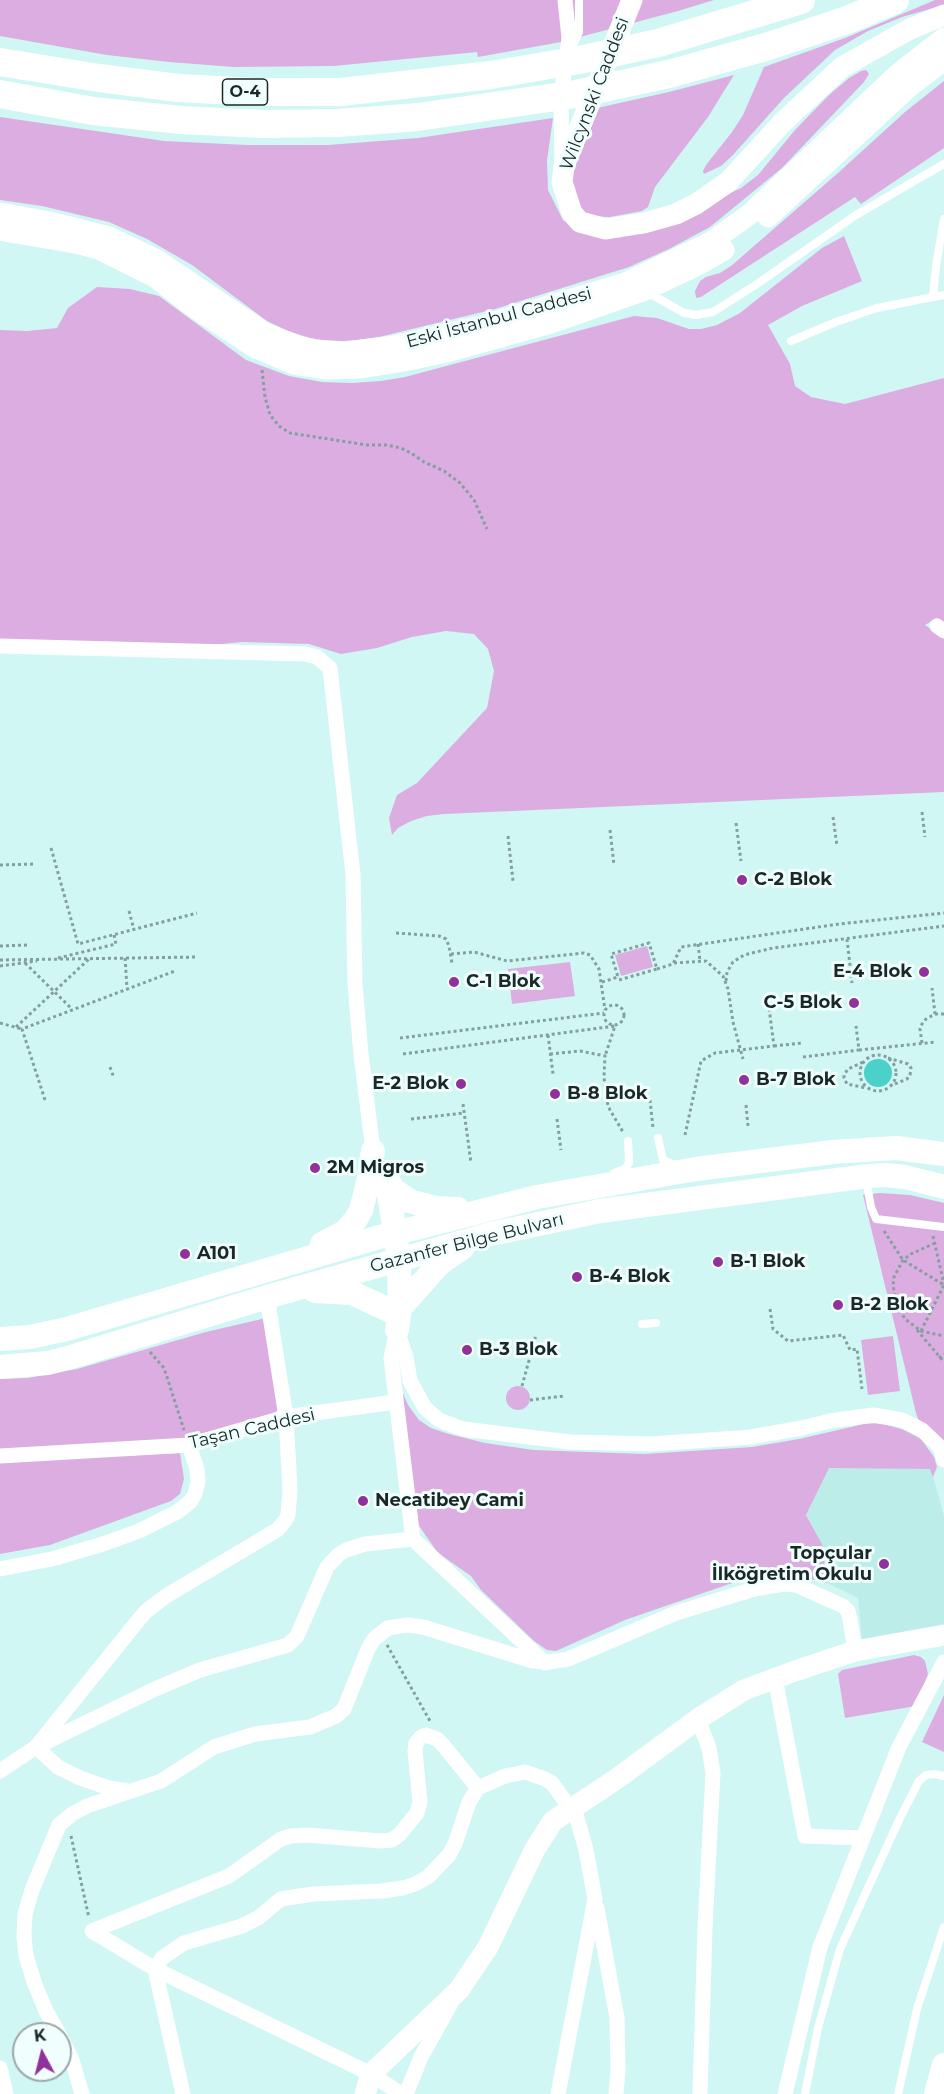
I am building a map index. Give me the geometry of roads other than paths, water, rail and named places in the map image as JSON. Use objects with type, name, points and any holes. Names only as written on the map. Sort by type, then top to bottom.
[{"type":"highway","name":"O-4","points":[[0,62],[178,88],[256,92],[341,92],[491,75],[579,60],[658,43],[801,0]]},
{"type":"highway","name":"O-4","points":[[0,94],[93,111],[181,120],[261,124],[373,120],[485,108],[576,94],[669,74],[769,46],[847,20],[895,0]]},
{"type":"main road","name":"Wilcynski Caddesi","points":[[629,4],[567,156],[562,182],[572,213],[580,222],[606,229],[644,223],[676,214],[714,193],[728,182],[783,122],[831,76],[874,49]]},
{"type":"main road","points":[[874,49],[944,15]]},
{"type":"main road","points":[[896,37],[906,39],[932,62]]},
{"type":"main road","name":"Eski İstanbul Caddesi","points":[[0,213],[84,229],[117,240],[157,260],[265,333],[298,346],[315,350],[346,352],[394,346],[481,326],[625,283],[711,242],[750,214],[903,81],[932,62],[944,38]]},
{"type":"main road","points":[[874,49],[885,55],[903,81]]},
{"type":"main road","name":"Eski İstanbul Caddesi","points":[[0,230],[80,244],[121,258],[155,277],[192,306],[260,350],[280,360],[310,367],[344,369],[382,365],[451,351],[548,324],[645,291],[714,256],[748,232],[903,81]]},
{"type":"main road","name":"Gazanfer Bilge Bulvarı","points":[[485,1209],[537,1197],[696,1169],[876,1148],[918,1149],[944,1154]]},
{"type":"main road","points":[[373,1151],[395,1316]]},
{"type":"main road","name":"Gazanfer Bilge Bulvarı","points":[[0,1367],[48,1363],[267,1297],[491,1234],[631,1206],[885,1175],[904,1177],[944,1187]]},
{"type":"main road","points":[[377,1182],[417,1205],[436,1208],[485,1209]]},
{"type":"main road","points":[[257,1274],[345,1232],[352,1226],[377,1182]]},
{"type":"main road","points":[[0,1339],[67,1329],[385,1235],[485,1209]]},
{"type":"main road","points":[[395,1316],[440,1263],[457,1250],[491,1234]]},
{"type":"main road","points":[[295,1290],[352,1293],[395,1316]]},
{"type":"main road","points":[[365,2094],[371,2074],[459,1990],[488,1947],[543,1833],[553,1821],[615,1780],[698,1719],[744,1690],[855,1651],[944,1635]]},
{"type":"main road","points":[[936,2094],[944,2065]]},
{"type":"street","points":[[562,182],[561,116],[569,38],[565,0]]},
{"type":"street","points":[[0,646],[305,654],[317,657],[330,668],[353,875],[355,984],[373,1151]]},
{"type":"street","points":[[36,1747],[145,1612],[166,1596],[277,1530],[285,1521],[288,1515],[290,1490],[286,1418],[267,1297]]},
{"type":"street","points":[[395,1316],[391,1358],[413,1539],[545,1663]]},
{"type":"street","points":[[395,1316],[410,1381],[425,1408],[439,1420],[463,1429],[570,1442],[651,1444],[751,1437],[873,1415],[902,1420],[922,1430],[940,1447],[944,1460]]},
{"type":"street","name":"Taşan Caddesi","points":[[0,1456],[189,1445],[286,1418],[395,1402]]},
{"type":"street","points":[[0,1569],[52,1559],[103,1544],[159,1523],[177,1512],[190,1502],[198,1482],[197,1468],[189,1445]]},
{"type":"street","points":[[0,1771],[36,1747],[200,1670],[288,1645],[297,1636],[327,1567],[339,1555],[346,1550],[365,1544],[413,1539]]},
{"type":"street","points":[[52,2022],[34,1982],[26,1956],[24,1936],[25,1914],[32,1890],[58,1825],[87,1806],[134,1791],[173,1774],[213,1747],[255,1734],[310,1727],[336,1716],[344,1709],[368,1649],[380,1634],[395,1626],[423,1627],[545,1663],[568,1659],[676,1613],[754,1589],[784,1584],[796,1585],[843,1606],[848,1611],[855,1651]]},
{"type":"street","points":[[785,2094],[820,1947],[899,1747],[944,1662]]},
{"type":"street","points":[[775,1678],[805,1836],[862,1838]]},
{"type":"street","points":[[698,1719],[709,1748],[713,1773],[700,2094]]},
{"type":"street","points":[[400,2094],[371,2074],[155,1969],[92,1931],[229,1876],[281,1839],[291,1836],[307,1836],[392,1840],[417,1813],[420,1802],[415,1751],[416,1743],[426,1735],[437,1738],[478,1788]]},
{"type":"street","points":[[36,1747],[58,1767],[80,1778],[109,1788],[134,1791]]},
{"type":"street","points":[[183,2094],[155,1969],[162,1958],[184,1943],[242,1926],[258,1918],[281,1899],[303,1895],[382,1891],[416,1884],[428,1877],[449,1854],[455,1844],[469,1802],[478,1788],[505,1776],[525,1772],[552,1783],[572,1808],[582,1834],[617,2018],[616,2094]]},
{"type":"street","points":[[558,2094],[595,1899]]},
{"type":"street","points":[[406,2094],[421,2057],[459,1990]]},
{"type":"street","points":[[72,2060],[82,2094]]},
{"type":"street","points":[[0,2068],[6,2094]]},
{"type":"lane","points":[[567,58],[579,32],[579,0]]},
{"type":"lane","points":[[645,291],[684,313],[696,315],[713,312],[856,215],[944,164]]},
{"type":"lane","points":[[933,296],[944,219]]},
{"type":"lane","points":[[790,341],[867,312],[944,295]]},
{"type":"lane","points":[[658,1138],[663,1160],[672,1165],[790,1158]]},
{"type":"lane","points":[[537,1197],[625,1169],[630,1159],[628,1141]]},
{"type":"lane","points":[[866,1177],[871,1207],[876,1219],[944,1227]]},
{"type":"lane","points":[[642,1324],[656,1323]]},
{"type":"lane","points":[[805,2094],[818,2028],[840,1949],[919,1781],[926,1775],[944,1776]]},
{"type":"lane","points":[[898,2094],[917,2009],[944,1927]]},
{"type":"water","points":[[878,1059],[888,1063],[892,1073],[888,1083],[878,1087],[868,1083],[864,1073],[868,1063]]},
{"type":"place","name":"C-2 Blok","points":[[742,880]]},
{"type":"place","name":"E-4 Blok","points":[[924,972]]},
{"type":"place","name":"C-1 Blok","points":[[454,982]]},
{"type":"place","name":"C-5 Blok","points":[[854,1003]]},
{"type":"place","name":"B-7 Blok","points":[[744,1080]]},
{"type":"place","name":"E-2 Blok","points":[[461,1084]]},
{"type":"place","name":"B-8 Blok","points":[[555,1094]]},
{"type":"place","name":"2M Migros","points":[[315,1168]]},
{"type":"place","name":"A101","points":[[185,1254]]},
{"type":"place","name":"B-1 Blok","points":[[718,1262]]},
{"type":"place","name":"B-4 Blok","points":[[577,1277]]},
{"type":"place","name":"B-2 Blok","points":[[838,1305]]},
{"type":"place","name":"B-3 Blok","points":[[467,1350]]},
{"type":"place","name":"Necatibey Cami","points":[[363,1501]]},
{"type":"place","name":"Topçular İlköğretim Okulu","points":[[884,1564]]}]
